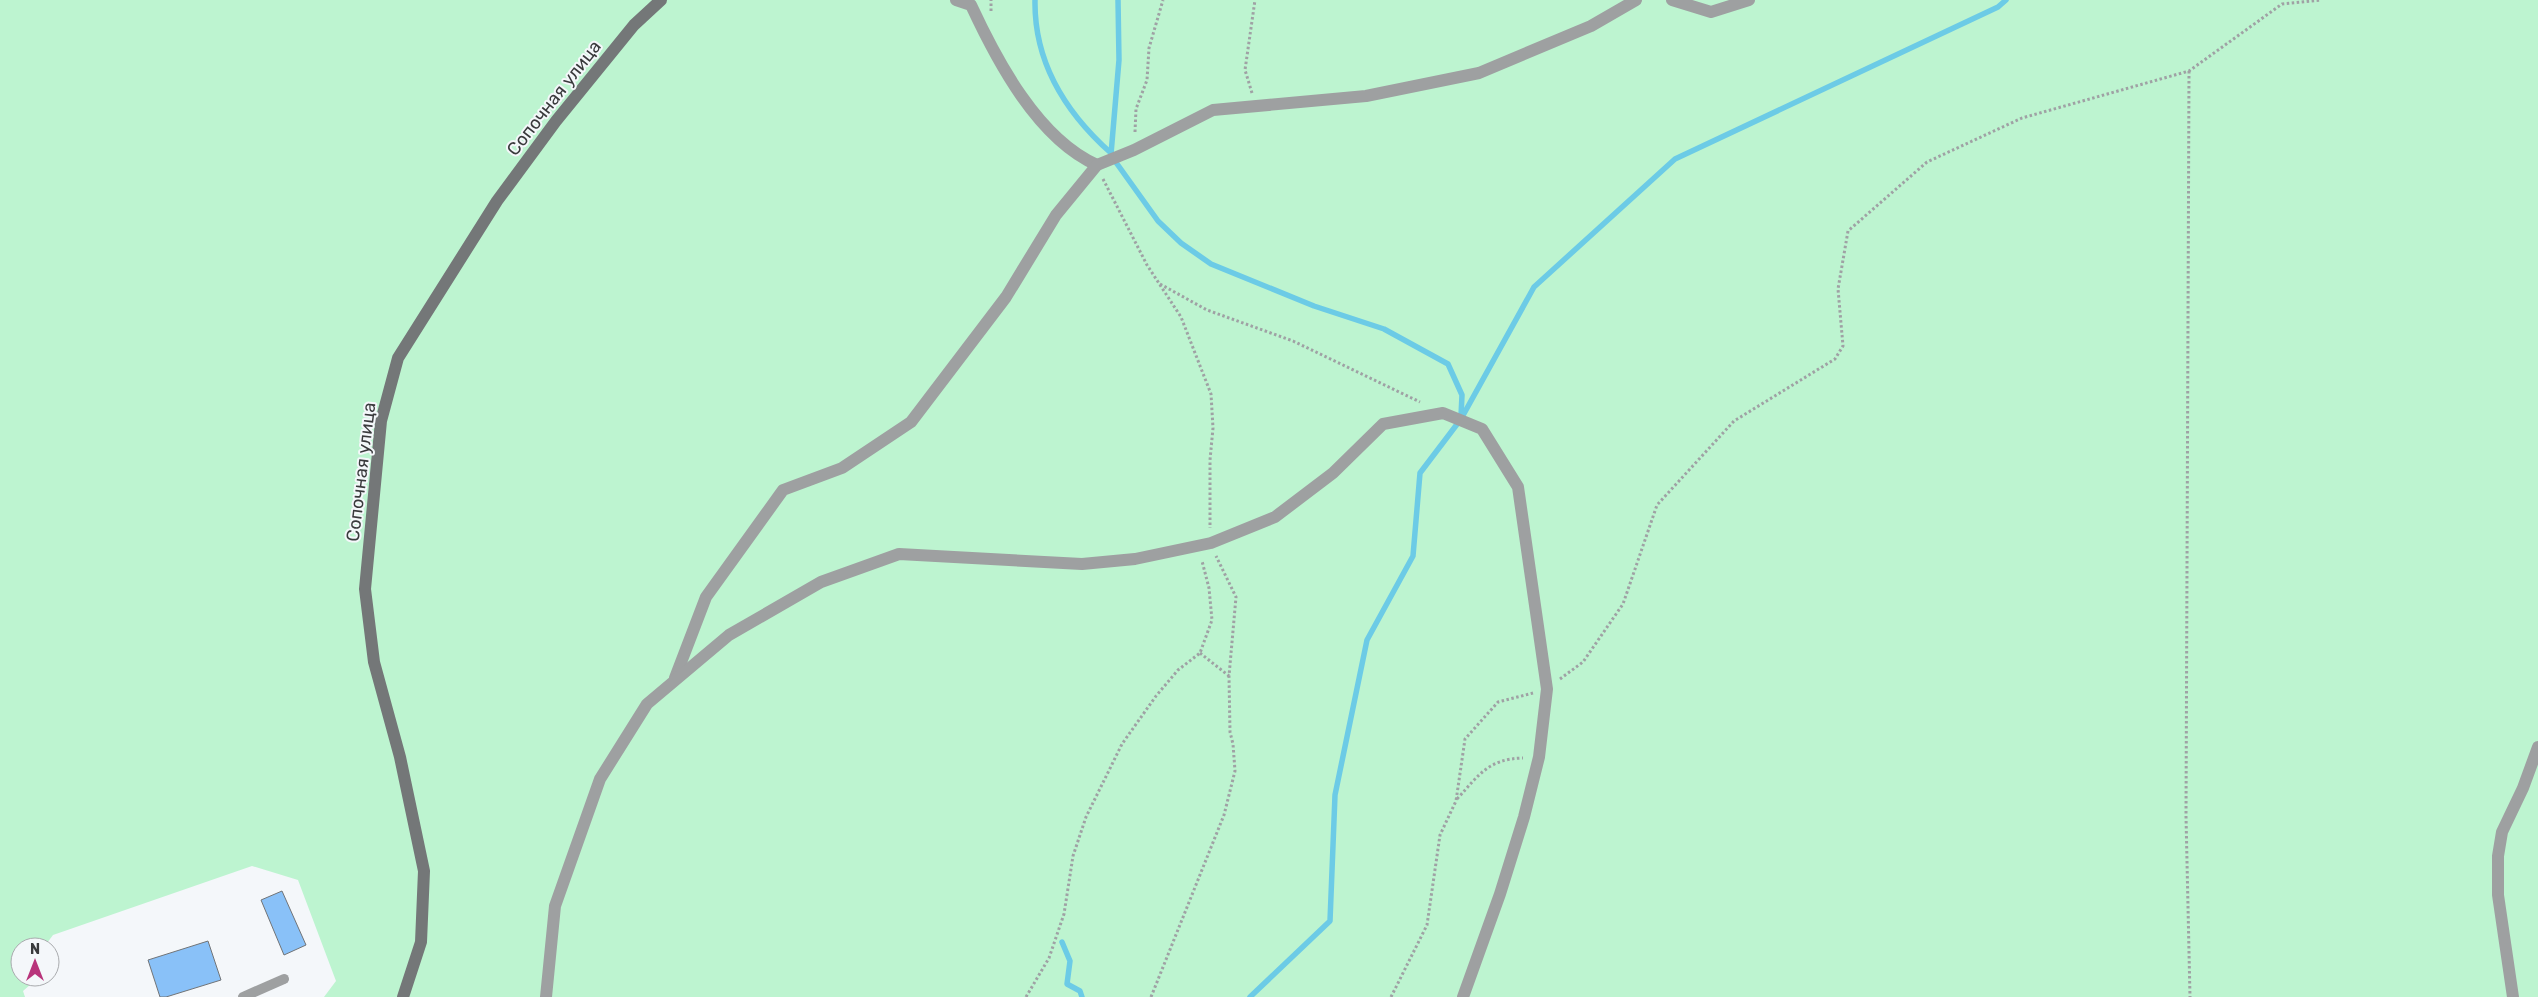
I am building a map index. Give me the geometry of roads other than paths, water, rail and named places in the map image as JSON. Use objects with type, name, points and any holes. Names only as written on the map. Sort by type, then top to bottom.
[{"type":"main road","name":"Сопочная улица","points":[[403,997],[421,942],[424,871],[400,757],[374,662],[365,589],[381,420],[398,358],[497,201],[568,106],[634,26],[661,0]]},
{"type":"street","points":[[956,0],[971,5],[989,44],[1017,91],[1066,148],[1096,165]]},
{"type":"street","points":[[674,680],[706,597],[783,490],[842,468],[911,422],[1006,297],[1056,215],[1096,165],[1134,150],[1213,110],[1366,96],[1479,73],[1591,26],[1636,0]]},
{"type":"street","points":[[1672,0],[1711,12],[1750,0]]},
{"type":"street","points":[[546,997],[555,906],[600,779],[647,704],[729,635],[821,582],[900,554],[1082,564],[1134,559],[1211,543],[1275,517],[1333,473],[1383,424],[1443,413],[1482,430],[1518,487],[1547,689],[1538,757],[1524,817],[1500,894],[1463,997]]},
{"type":"street","points":[[2513,997],[2498,895],[2498,856],[2502,832],[2523,788],[2538,747]]},
{"type":"lane","points":[[243,997],[284,979]]},
{"type":"waterway","points":[[1035,0],[1036,23],[1040,44],[1046,65],[1055,84],[1066,103],[1080,121],[1111,153]]},
{"type":"waterway","points":[[1111,154],[1119,60],[1118,0]]},
{"type":"waterway","points":[[1250,997],[1330,921],[1335,795],[1367,640],[1413,556],[1420,473],[1461,419],[1534,287],[1675,159],[1998,7],[2006,0]]},
{"type":"waterway","points":[[1115,161],[1158,221],[1181,243],[1211,264],[1314,306],[1384,329],[1448,364],[1462,395],[1461,416]]},
{"type":"waterway","points":[[1062,942],[1070,961],[1067,984],[1080,991],[1082,997]]}]
